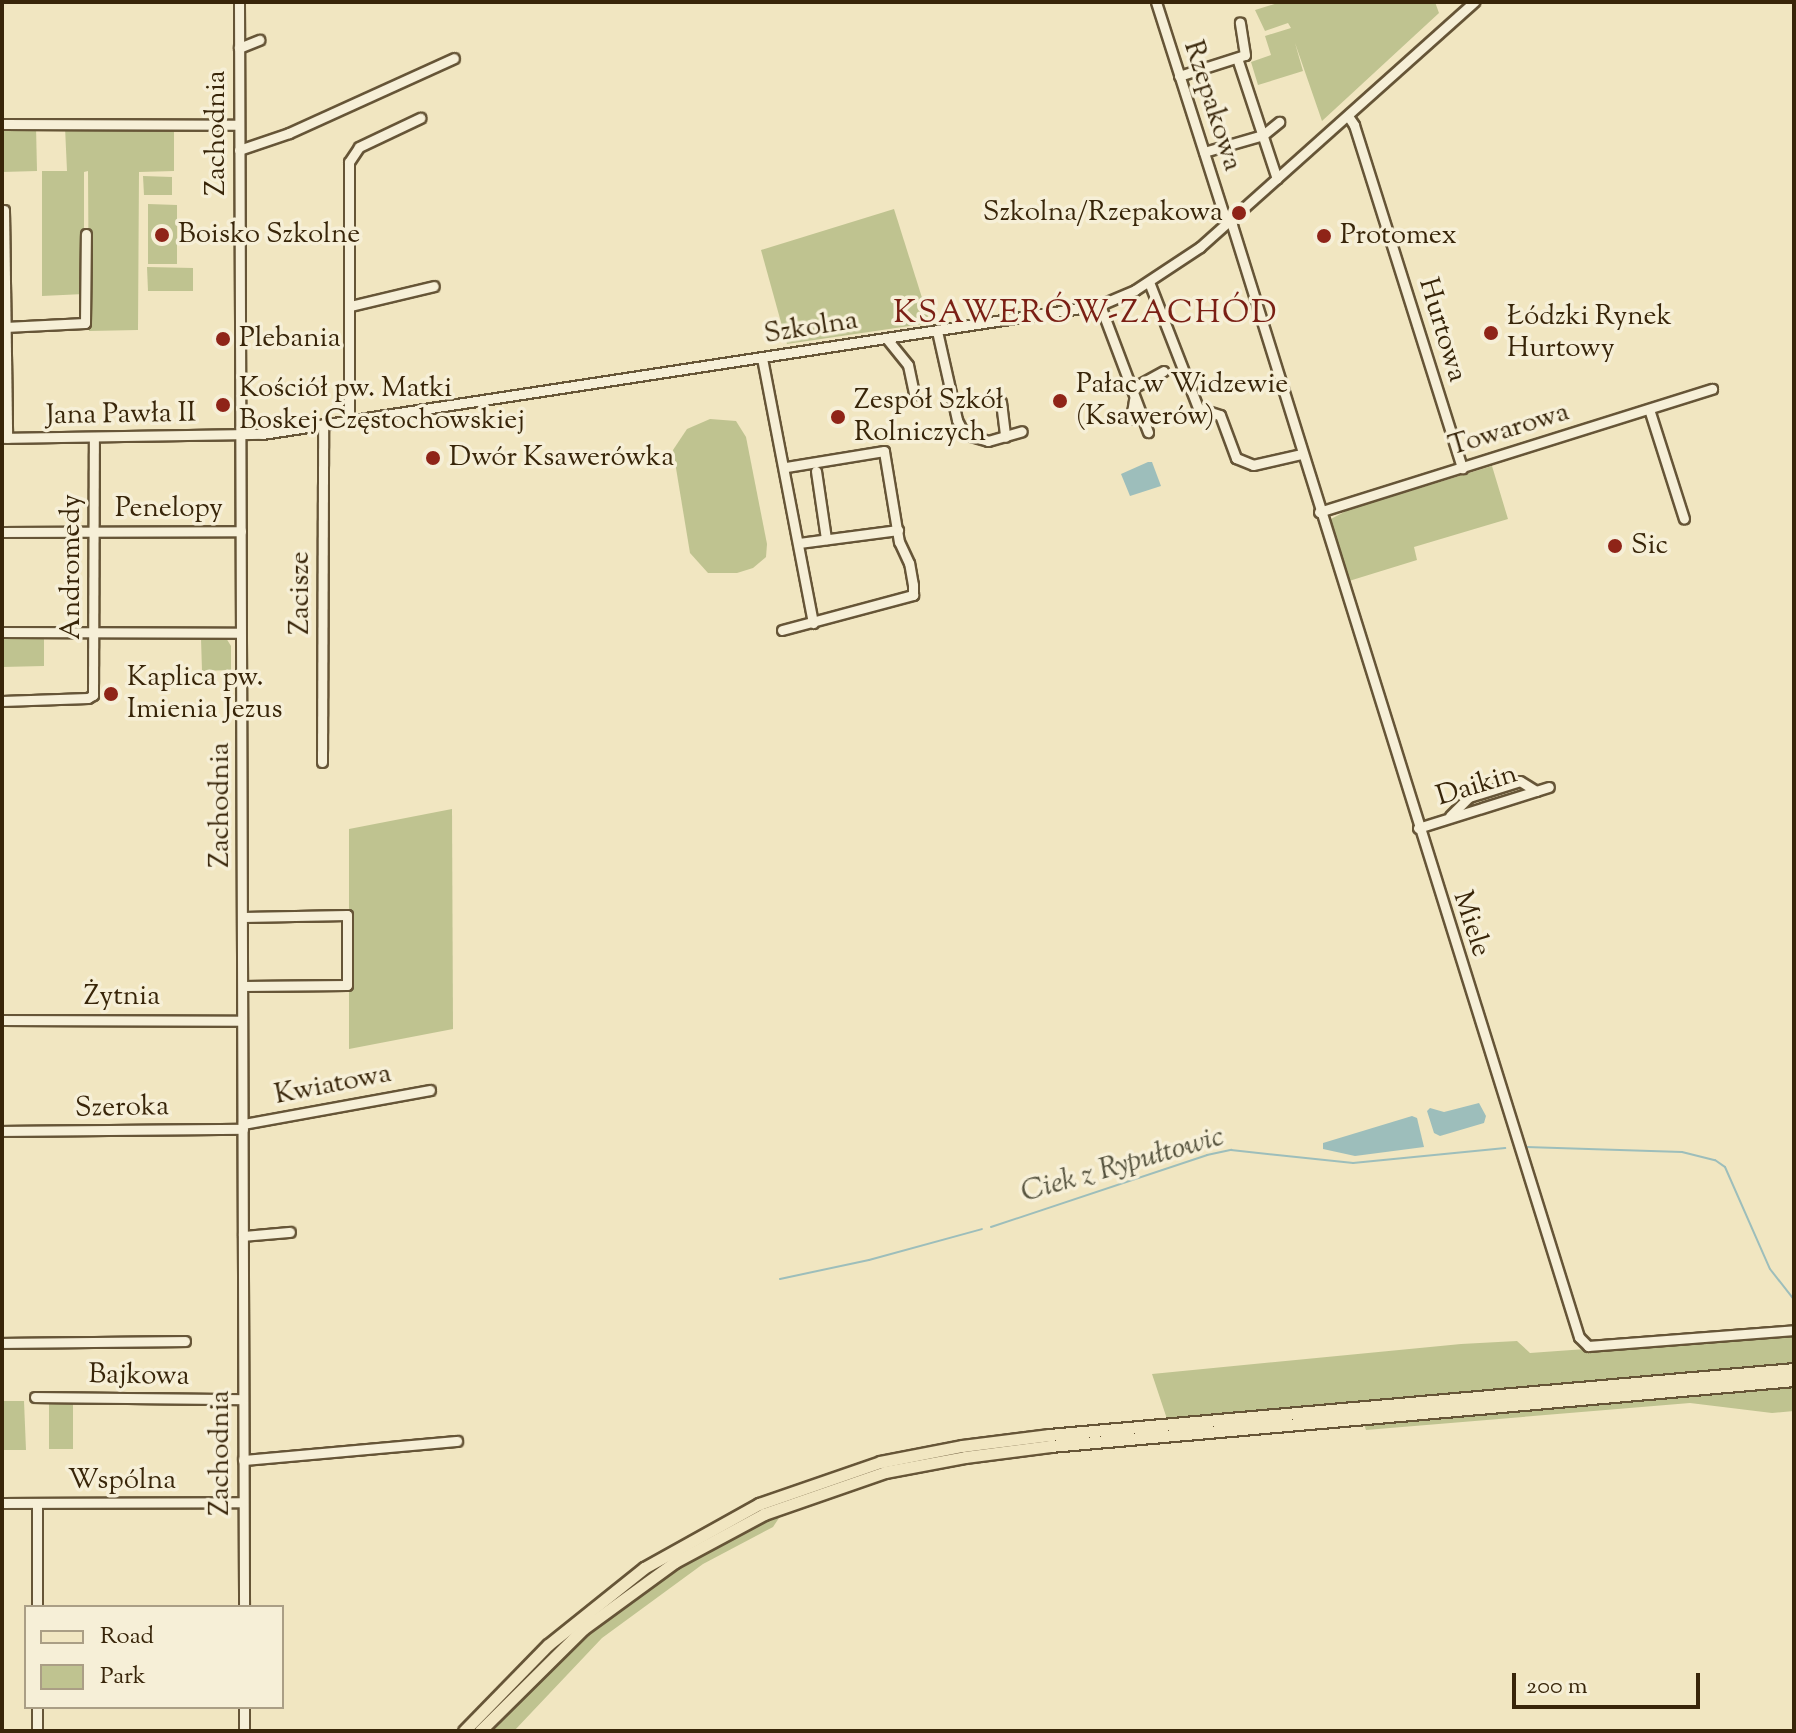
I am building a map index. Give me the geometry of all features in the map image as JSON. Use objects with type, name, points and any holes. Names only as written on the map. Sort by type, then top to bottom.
[{"type":"main road","points":[[464,1731],[548,1645],[644,1568],[759,1504],[880,1462],[1017,1438],[1794,1369]]},
{"type":"main road","points":[[480,1731],[583,1629],[675,1562],[764,1514],[885,1472],[1050,1446],[1794,1380]]},
{"type":"street","name":"Zachodnia","points":[[239,2],[244,1605]]},
{"type":"street","name":"Rzepakowa","points":[[1156,2],[1301,454]]},
{"type":"street","name":"Szkolna","points":[[240,436],[1100,305],[1149,282],[1186,259],[1474,2]]},
{"type":"street","points":[[1179,76],[1237,58],[1247,50],[1240,22]]},
{"type":"street","points":[[239,48],[259,40]]},
{"type":"street","points":[[239,150],[289,133],[454,58]]},
{"type":"street","points":[[1237,58],[1277,179]]},
{"type":"street","name":"Hurtowa","points":[[1348,116],[1354,125],[1462,468]]},
{"type":"street","points":[[349,420],[349,162],[359,147],[420,118]]},
{"type":"street","points":[[1204,152],[1263,135],[1279,122]]},
{"type":"street","points":[[2,124],[239,125]]},
{"type":"street","points":[[4,210],[4,438]]},
{"type":"street","points":[[5,327],[85,323],[86,234]]},
{"type":"street","points":[[1149,282],[1198,408],[1220,415],[1236,458],[1253,465],[1301,454]]},
{"type":"street","points":[[350,306],[434,286]]},
{"type":"street","points":[[1100,305],[1148,432]]},
{"type":"street","points":[[937,331],[957,420],[964,434],[983,441],[1022,431]]},
{"type":"street","points":[[887,339],[908,365],[914,394]]},
{"type":"street","points":[[762,358],[786,467],[813,623]]},
{"type":"street","points":[[1133,392],[1163,371]]},
{"type":"street","name":"Towarowa","points":[[1319,512],[1712,389]]},
{"type":"street","points":[[1131,419],[1133,392]]},
{"type":"street","points":[[1001,402],[1005,437]]},
{"type":"street","points":[[1649,409],[1684,519]]},
{"type":"street","name":"Zacisze","points":[[322,762],[323,424]]},
{"type":"street","name":"Jana Pawła II","points":[[4,438],[240,436]]},
{"type":"street","name":"Andromedy","points":[[2,701],[92,697],[94,437]]},
{"type":"street","points":[[782,630],[913,595],[911,570],[898,530],[884,451],[786,467]]},
{"type":"street","name":"Miele","points":[[1301,454],[1577,1333],[1588,1346],[1794,1330]]},
{"type":"street","points":[[816,471],[826,539]]},
{"type":"street","points":[[799,543],[898,530]]},
{"type":"street","name":"Penelopy","points":[[2,532],[241,531]]},
{"type":"street","points":[[2,632],[240,633]]},
{"type":"street","name":"Daikin","points":[[1418,828],[1448,818],[1469,797],[1520,781],[1536,791],[1549,787]]},
{"type":"street","points":[[243,917],[347,915],[347,985],[243,986]]},
{"type":"street","name":"Żytnia","points":[[2,1020],[242,1021]]},
{"type":"street","name":"Kwiatowa","points":[[243,1127],[430,1090]]},
{"type":"street","name":"Szeroka","points":[[2,1131],[243,1127]]},
{"type":"street","points":[[243,1236],[290,1232]]},
{"type":"street","points":[[2,1343],[185,1341]]},
{"type":"street","name":"Bajkowa","points":[[35,1397],[243,1399]]},
{"type":"street","points":[[243,1460],[457,1441]]},
{"type":"street","name":"Wspólna","points":[[2,1503],[243,1502]]},
{"type":"street","points":[[37,1503],[37,1605]]},
{"type":"street","points":[[37,1709],[37,1731]]},
{"type":"street","points":[[244,1709],[244,1731]]},
{"type":"green space","points":[[1281,2],[1435,2],[1439,13],[1322,121],[1295,43],[1303,71],[1258,85],[1251,62],[1271,55],[1265,36],[1291,28],[1288,23],[1265,31],[1255,10]]},
{"type":"green space","points":[[36,126],[37,171],[2,172],[2,127]]},
{"type":"green space","points":[[65,127],[174,127],[174,171],[139,172],[138,330],[89,331],[88,171],[84,172],[84,294],[42,296],[42,171],[67,171]]},
{"type":"green space","points":[[143,176],[172,177],[172,195],[144,195]]},
{"type":"green space","name":"Boisko Szkolne","points":[[148,204],[177,205],[177,264],[148,264]]},
{"type":"green space","points":[[894,209],[930,323],[787,344],[761,250]]},
{"type":"green space","points":[[147,267],[193,268],[193,291],[148,291]]},
{"type":"green space","points":[[710,419],[736,421],[746,437],[767,544],[766,557],[753,568],[737,573],[708,573],[690,553],[673,450],[687,429]]},
{"type":"green space","points":[[1492,466],[1508,519],[1414,547],[1417,560],[1349,581],[1329,520],[1348,510]]},
{"type":"green space","points":[[2,638],[44,638],[44,666],[2,667]]},
{"type":"green space","points":[[201,638],[226,638],[231,646],[231,670],[202,671]]},
{"type":"green space","points":[[452,809],[453,1029],[349,1049],[349,829]]},
{"type":"green space","points":[[1794,1334],[1794,1363],[1167,1419],[1152,1374],[1461,1344],[1517,1341],[1530,1353]]},
{"type":"green space","points":[[1794,1386],[1794,1411],[1772,1413],[1690,1403],[1366,1430],[1364,1424]]},
{"type":"green space","points":[[49,1400],[67,1400],[73,1404],[73,1449],[49,1449]]},
{"type":"green space","points":[[2,1401],[24,1401],[26,1450],[2,1450]]},
{"type":"green space","points":[[783,1512],[773,1527],[703,1564],[602,1638],[514,1731],[490,1731],[582,1636],[680,1565]]},
{"type":"water","points":[[1152,462],[1161,486],[1130,496],[1121,474]]},
{"type":"water","points":[[1479,1103],[1486,1116],[1484,1123],[1440,1136],[1434,1133],[1427,1111],[1430,1108],[1444,1112]]},
{"type":"water","points":[[1412,1116],[1417,1118],[1424,1147],[1355,1156],[1323,1149],[1323,1143]]},
{"type":"waterway","points":[[1494,1050],[1538,1189]]},
{"type":"waterway","name":"Ciek z Rypułtowic","points":[[1526,1147],[1682,1152],[1715,1160],[1725,1167],[1770,1269],[1794,1300]]},
{"type":"waterway","name":"Ciek z Rypułtowic","points":[[991,1227],[1207,1155],[1231,1150],[1353,1163],[1505,1148]]},
{"type":"waterway","points":[[1541,1200],[1571,1296]]},
{"type":"waterway","name":"Ciek z Rypułtowic","points":[[780,1279],[869,1260],[982,1229]]},
{"type":"place","name":"Szkolna/Rzepakowa","points":[[1239,213]]},
{"type":"place","name":"Boisko Szkolne","points":[[162,235]]},
{"type":"place","name":"Protomex","points":[[1324,236]]},
{"type":"place","name":"Łódzki Rynek Hurtowy","points":[[1491,333]]},
{"type":"place","name":"Plebania","points":[[223,339]]},
{"type":"place","name":"Pałac w Widzewie (Ksawerów)","points":[[1060,401]]},
{"type":"place","name":"Kościół pw. Matki Boskej Częstochowskiej","points":[[223,405]]},
{"type":"place","name":"Zespół Szkół Rolniczych","points":[[838,417]]},
{"type":"place","name":"Dwór Ksawerówka","points":[[433,458]]},
{"type":"place","name":"Sic","points":[[1615,546]]},
{"type":"place","name":"Kaplica pw. Imienia Jezus","points":[[111,694]]},
{"type":"district","name":"KSAWERÓW-ZACHÓD","points":[[1086,314]]}]
